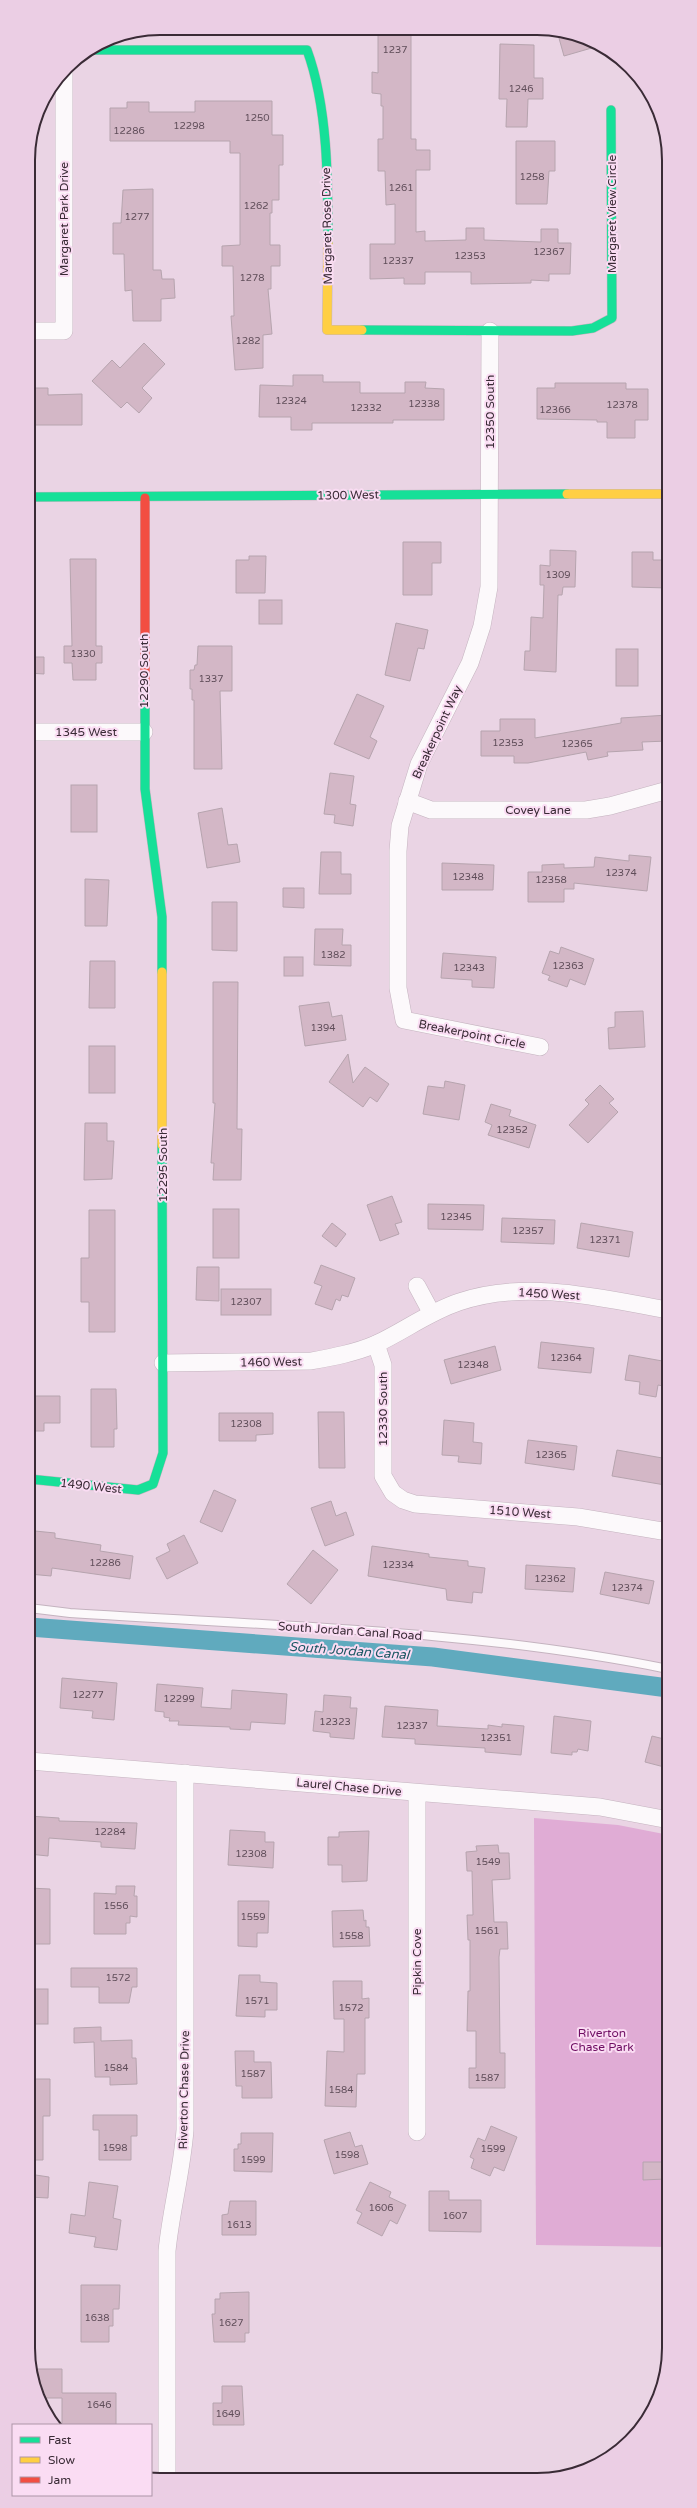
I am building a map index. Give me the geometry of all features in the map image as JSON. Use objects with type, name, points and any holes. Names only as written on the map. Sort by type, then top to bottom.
[{"type":"street","name":"Margaret Rose Drive","points":[[102,50],[307,50],[314,68],[318,86],[324,147],[329,271],[327,330],[579,330],[593,328],[612,318]]},
{"type":"street","name":"Margaret Park Drive","points":[[35,331],[64,331],[64,81]]},
{"type":"street","name":"Margaret View Circle","points":[[611,110],[612,318]]},
{"type":"street","name":"12350 South","points":[[490,331],[490,494]]},
{"type":"street","name":"1300 West","points":[[35,497],[145,498],[490,494],[662,494]]},
{"type":"street","name":"Breakerpoint Way","points":[[404,1020],[398,988],[398,851],[400,826],[406,802],[419,764],[470,663],[482,626],[488,587],[490,494]]},
{"type":"street","name":"12290 South","points":[[145,498],[144,732],[145,788],[151,845]]},
{"type":"street","name":"1345 West","points":[[35,732],[144,732]]},
{"type":"street","name":"Covey Lane","points":[[406,802],[430,810],[586,810],[616,805],[662,792]]},
{"type":"street","name":"12295 South","points":[[151,845],[162,917],[163,1453],[153,1484]]},
{"type":"street","name":"Breakerpoint Circle","points":[[404,1020],[540,1047]]},
{"type":"street","points":[[417,1286],[430,1312]]},
{"type":"street","name":"1450 West","points":[[376,1344],[430,1312],[461,1301],[492,1294],[524,1291],[592,1297],[662,1309]]},
{"type":"street","name":"1460 West","points":[[163,1363],[312,1361],[355,1352],[376,1344]]},
{"type":"street","name":"12330 South","points":[[376,1344],[383,1365],[383,1476]]},
{"type":"street","name":"1510 West","points":[[383,1476],[393,1493],[404,1500],[415,1504],[578,1517],[662,1531]]},
{"type":"street","name":"1490 West","points":[[35,1480],[122,1490],[138,1490],[153,1484]]},
{"type":"street","name":"Laurel Chase Drive","points":[[35,1761],[600,1807],[662,1819]]},
{"type":"street","name":"Riverton Chase Drive","points":[[167,2473],[167,2251],[170,2221],[183,2161],[185,2130],[185,1773]]},
{"type":"street","name":"Pipkin Cove","points":[[417,1793],[417,2132]]},
{"type":"lane","name":"South Jordan Canal Road","points":[[35,1609],[70,1614],[448,1637],[608,1656],[662,1668]]},
{"type":"green space","name":"Riverton Chase Park","points":[[534,1818],[618,1825],[662,1834],[662,2247],[536,2245]]},
{"type":"building","points":[[378,35],[411,35],[411,139],[416,139],[416,150],[430,150],[430,170],[416,170],[416,232],[425,231],[425,241],[466,240],[466,228],[484,228],[484,240],[541,242],[541,229],[558,229],[558,243],[571,243],[570,274],[549,274],[549,281],[531,280],[531,283],[471,284],[471,272],[425,272],[425,284],[404,284],[404,278],[370,279],[370,244],[395,244],[395,204],[386,205],[385,171],[378,171],[378,139],[383,139],[383,106],[381,106],[381,94],[372,93],[372,72],[378,73]]},
{"type":"building","points":[[559,37],[592,48],[564,56]]},
{"type":"building","points":[[500,44],[534,45],[534,78],[543,78],[543,99],[528,99],[527,127],[506,127],[507,99],[499,99]]},
{"type":"building","points":[[195,101],[272,101],[272,135],[283,135],[283,165],[279,165],[279,200],[272,200],[272,213],[270,213],[270,245],[280,245],[280,266],[271,266],[271,289],[268,289],[272,334],[263,335],[263,368],[235,370],[231,316],[234,316],[233,266],[222,266],[222,246],[240,245],[240,153],[230,153],[230,141],[110,141],[110,108],[127,108],[127,102],[149,102],[149,112],[195,112]]},
{"type":"building","points":[[516,141],[555,141],[555,171],[549,171],[547,204],[516,204]]},
{"type":"building","points":[[153,189],[153,270],[161,270],[162,279],[174,279],[175,298],[161,299],[161,321],[133,321],[132,290],[125,291],[124,254],[113,254],[113,223],[121,223],[123,190]]},
{"type":"building","points":[[144,343],[165,364],[142,388],[152,398],[139,413],[127,402],[121,408],[92,381],[112,360],[120,368]]},
{"type":"building","points":[[293,375],[323,375],[323,382],[360,382],[360,393],[405,393],[405,382],[426,382],[425,388],[444,389],[444,420],[393,420],[393,423],[312,423],[312,430],[291,430],[291,417],[259,417],[260,385],[293,386]]},
{"type":"building","points":[[555,383],[626,383],[626,389],[648,389],[648,420],[635,420],[635,438],[607,438],[607,422],[597,422],[597,420],[537,419],[537,388],[555,388]]},
{"type":"building","points":[[35,388],[48,388],[48,395],[82,394],[82,425],[35,425]]},
{"type":"building","points":[[403,542],[441,542],[441,563],[432,563],[432,595],[403,595]]},
{"type":"building","points":[[550,550],[576,551],[575,587],[563,587],[562,595],[558,595],[556,672],[524,670],[525,651],[530,651],[531,617],[543,618],[544,585],[540,585],[540,565],[550,566]]},
{"type":"building","points":[[632,552],[653,552],[653,560],[662,560],[662,588],[632,587]]},
{"type":"building","points":[[249,556],[266,556],[265,593],[236,593],[236,560],[249,560]]},
{"type":"building","points":[[70,559],[96,559],[96,646],[102,646],[102,663],[96,663],[96,680],[73,680],[72,663],[64,663],[64,646],[72,646]]},
{"type":"building","points":[[259,600],[282,600],[282,624],[259,624]]},
{"type":"building","points":[[396,623],[428,630],[424,649],[418,648],[410,681],[385,675]]},
{"type":"building","points":[[198,646],[232,646],[232,691],[220,691],[222,769],[194,769],[194,700],[192,700],[192,689],[190,689],[190,670],[194,670],[195,665],[197,665]]},
{"type":"building","points":[[616,649],[638,649],[638,686],[616,686]]},
{"type":"building","points":[[35,657],[44,657],[44,674],[35,673]]},
{"type":"building","points":[[357,694],[384,706],[370,737],[377,741],[369,759],[334,744]]},
{"type":"building","points":[[662,715],[662,741],[642,742],[643,750],[607,752],[608,756],[588,760],[586,752],[528,763],[514,763],[514,756],[481,756],[481,731],[500,731],[500,719],[535,719],[535,738],[621,723],[621,718]]},
{"type":"building","points":[[330,773],[354,776],[350,804],[356,805],[353,826],[334,823],[335,815],[324,814]]},
{"type":"building","points":[[71,785],[97,785],[97,832],[71,832]]},
{"type":"building","points":[[222,808],[228,845],[237,844],[240,862],[207,868],[198,813]]},
{"type":"building","points":[[321,852],[341,852],[341,874],[351,874],[351,894],[319,894]]},
{"type":"building","points":[[629,855],[651,857],[647,891],[574,883],[574,889],[564,889],[564,902],[528,902],[528,872],[542,872],[542,865],[564,864],[564,868],[594,867],[595,857],[629,861]]},
{"type":"building","points":[[442,863],[494,865],[493,890],[442,890]]},
{"type":"building","points":[[85,879],[109,880],[107,926],[85,926]]},
{"type":"building","points":[[283,888],[304,888],[304,908],[283,907]]},
{"type":"building","points":[[212,902],[237,902],[237,951],[212,950]]},
{"type":"building","points":[[315,929],[343,929],[342,945],[351,945],[351,966],[314,965]]},
{"type":"building","points":[[561,947],[594,959],[585,985],[570,979],[567,987],[548,980],[550,976],[542,973],[550,951],[559,954]]},
{"type":"building","points":[[443,953],[496,957],[494,988],[472,987],[472,980],[441,978]]},
{"type":"building","points":[[284,957],[303,957],[303,976],[284,976]]},
{"type":"building","points":[[90,961],[115,961],[115,1008],[89,1008]]},
{"type":"building","points":[[213,982],[238,982],[237,1129],[242,1129],[241,1180],[213,1180],[214,1163],[211,1163],[215,1103],[213,1103]]},
{"type":"building","points":[[329,1002],[332,1017],[342,1015],[346,1040],[305,1046],[299,1006]]},
{"type":"building","points":[[643,1011],[645,1047],[609,1049],[608,1028],[615,1027],[615,1012]]},
{"type":"building","points":[[89,1046],[115,1046],[115,1093],[89,1093]]},
{"type":"building","points":[[348,1054],[353,1083],[365,1067],[389,1084],[377,1102],[370,1097],[363,1107],[329,1082]]},
{"type":"building","points":[[445,1081],[465,1085],[459,1120],[423,1114],[428,1086],[444,1088]]},
{"type":"building","points":[[600,1085],[614,1099],[609,1103],[618,1112],[588,1143],[569,1125],[589,1104],[585,1100]]},
{"type":"building","points":[[491,1104],[511,1110],[509,1116],[536,1125],[529,1148],[488,1135],[492,1125],[485,1122]]},
{"type":"building","points":[[85,1123],[107,1123],[107,1141],[114,1141],[112,1179],[84,1180]]},
{"type":"building","points":[[392,1196],[402,1222],[395,1224],[399,1234],[380,1241],[367,1205]]},
{"type":"building","points":[[428,1204],[484,1205],[483,1230],[428,1229]]},
{"type":"building","points":[[213,1209],[239,1209],[239,1258],[213,1258]]},
{"type":"building","points":[[89,1210],[115,1210],[115,1332],[89,1332],[89,1302],[81,1302],[81,1258],[89,1258]]},
{"type":"building","points":[[502,1218],[555,1220],[554,1244],[501,1242]]},
{"type":"building","points":[[332,1223],[346,1234],[336,1247],[322,1236]]},
{"type":"building","points":[[581,1223],[633,1232],[629,1257],[577,1248]]},
{"type":"building","points":[[321,1265],[355,1278],[348,1297],[342,1295],[340,1301],[336,1299],[332,1310],[315,1304],[322,1286],[314,1283]]},
{"type":"building","points":[[197,1267],[219,1267],[219,1301],[196,1300]]},
{"type":"building","points":[[221,1289],[271,1289],[271,1315],[221,1315]]},
{"type":"building","points":[[541,1342],[594,1348],[591,1373],[538,1368]]},
{"type":"building","points":[[495,1346],[501,1370],[451,1384],[444,1360]]},
{"type":"building","points":[[629,1355],[662,1361],[662,1386],[658,1385],[656,1397],[639,1394],[640,1382],[625,1380]]},
{"type":"building","points":[[91,1389],[116,1389],[117,1429],[114,1429],[114,1447],[91,1447]]},
{"type":"building","points":[[35,1396],[60,1396],[60,1423],[44,1423],[44,1431],[35,1431]]},
{"type":"building","points":[[318,1412],[344,1412],[345,1468],[319,1468]]},
{"type":"building","points":[[219,1413],[273,1413],[273,1434],[256,1435],[256,1441],[219,1441]]},
{"type":"building","points":[[444,1420],[474,1423],[473,1442],[482,1443],[481,1464],[458,1462],[459,1456],[442,1455]]},
{"type":"building","points":[[528,1440],[577,1446],[574,1470],[525,1463]]},
{"type":"building","points":[[617,1450],[662,1458],[662,1484],[612,1476]]},
{"type":"building","points":[[214,1490],[236,1500],[222,1532],[200,1522]]},
{"type":"building","points":[[331,1501],[336,1516],[346,1512],[354,1535],[325,1546],[311,1508]]},
{"type":"building","points":[[35,1531],[55,1533],[55,1538],[101,1545],[100,1551],[133,1556],[130,1579],[52,1568],[51,1576],[35,1575]]},
{"type":"building","points":[[184,1535],[198,1563],[167,1579],[156,1558],[170,1551],[167,1544]]},
{"type":"building","points":[[372,1546],[429,1554],[429,1557],[468,1561],[468,1566],[485,1568],[482,1593],[473,1592],[472,1603],[447,1600],[446,1589],[368,1576]]},
{"type":"building","points":[[313,1550],[338,1570],[311,1604],[287,1584]]},
{"type":"building","points":[[526,1565],[575,1568],[573,1592],[525,1589]]},
{"type":"building","points":[[605,1572],[654,1581],[649,1604],[600,1594]]},
{"type":"building","points":[[62,1678],[117,1683],[114,1720],[92,1718],[93,1711],[60,1708]]},
{"type":"building","points":[[157,1684],[203,1688],[201,1707],[231,1709],[232,1690],[287,1694],[285,1724],[251,1722],[250,1730],[230,1729],[230,1727],[178,1725],[179,1721],[169,1721],[170,1718],[164,1717],[164,1712],[155,1711]]},
{"type":"building","points":[[324,1695],[351,1697],[350,1708],[357,1708],[354,1739],[330,1737],[330,1733],[313,1731],[315,1711],[323,1712]]},
{"type":"building","points":[[385,1706],[438,1710],[437,1726],[488,1729],[488,1725],[502,1727],[502,1724],[524,1726],[521,1755],[485,1752],[485,1748],[415,1744],[415,1739],[382,1737]]},
{"type":"building","points":[[554,1716],[591,1721],[588,1751],[578,1749],[577,1752],[572,1752],[572,1755],[551,1753]]},
{"type":"building","points":[[652,1736],[662,1738],[662,1766],[645,1762]]},
{"type":"building","points":[[35,1816],[59,1818],[59,1821],[137,1823],[135,1849],[101,1847],[101,1842],[49,1838],[48,1856],[35,1855]]},
{"type":"building","points":[[230,1830],[265,1832],[265,1842],[274,1842],[273,1868],[228,1865]]},
{"type":"building","points":[[369,1831],[367,1881],[342,1882],[342,1865],[328,1865],[328,1837],[339,1837],[339,1832]]},
{"type":"building","points":[[498,1845],[499,1853],[509,1853],[510,1879],[492,1880],[494,1922],[507,1922],[508,1949],[500,1949],[499,1957],[500,2053],[505,2053],[505,2088],[469,2088],[469,2068],[476,2068],[476,2031],[467,2031],[468,1991],[470,1991],[470,1940],[468,1940],[467,1915],[473,1915],[472,1871],[467,1871],[466,1852],[477,1851],[476,1846]]},
{"type":"building","points":[[116,1886],[135,1886],[134,1896],[137,1896],[137,1917],[130,1916],[130,1923],[126,1923],[126,1934],[94,1934],[94,1893],[116,1894]]},
{"type":"building","points":[[35,1888],[50,1889],[50,1944],[35,1944]]},
{"type":"building","points":[[238,1901],[269,1901],[268,1933],[257,1933],[257,1947],[238,1946]]},
{"type":"building","points":[[363,1910],[364,1921],[366,1920],[366,1927],[369,1927],[370,1946],[333,1947],[332,1911]]},
{"type":"building","points":[[71,1968],[137,1968],[137,1987],[132,1987],[129,2003],[99,2003],[99,1987],[71,1987]]},
{"type":"building","points":[[239,1975],[260,1975],[260,1982],[277,1983],[277,2010],[265,2010],[265,2017],[236,2016]]},
{"type":"building","points":[[333,1981],[362,1981],[362,1999],[369,1998],[369,2018],[365,2018],[365,2074],[357,2074],[356,2107],[325,2106],[327,2051],[344,2052],[344,2019],[334,2019]]},
{"type":"building","points":[[35,1989],[48,1989],[48,2024],[35,2024]]},
{"type":"building","points":[[101,2027],[101,2041],[132,2040],[132,2058],[136,2058],[137,2084],[110,2085],[110,2077],[95,2077],[94,2042],[74,2043],[74,2028]]},
{"type":"building","points":[[235,2051],[254,2051],[254,2062],[271,2062],[272,2098],[242,2098],[242,2086],[236,2086]]},
{"type":"building","points":[[35,2079],[50,2079],[50,2116],[43,2116],[43,2160],[35,2160]]},
{"type":"building","points":[[93,2115],[137,2115],[137,2136],[131,2136],[131,2160],[99,2160],[99,2130],[93,2130]]},
{"type":"building","points":[[491,2126],[517,2137],[504,2171],[494,2167],[490,2176],[471,2168],[474,2159],[470,2157],[478,2138],[485,2141]]},
{"type":"building","points":[[350,2132],[355,2147],[362,2145],[368,2164],[334,2174],[324,2140]]},
{"type":"building","points":[[241,2133],[273,2133],[272,2172],[234,2171],[234,2149],[238,2149],[238,2144],[241,2144]]},
{"type":"building","points":[[643,2162],[662,2162],[662,2179],[643,2180]]},
{"type":"building","points":[[35,2175],[49,2177],[48,2198],[35,2197]]},
{"type":"building","points":[[89,2182],[118,2186],[113,2218],[121,2220],[117,2250],[94,2247],[96,2237],[69,2233],[71,2214],[85,2216]]},
{"type":"building","points":[[370,2182],[391,2192],[389,2197],[406,2205],[397,2224],[390,2220],[382,2236],[357,2223],[362,2213],[356,2210]]},
{"type":"building","points":[[429,2191],[449,2191],[449,2200],[481,2200],[481,2232],[429,2231]]},
{"type":"building","points":[[230,2201],[256,2201],[256,2235],[222,2235],[222,2215],[228,2214]]},
{"type":"building","points":[[81,2285],[120,2285],[119,2309],[113,2309],[113,2326],[109,2326],[109,2342],[81,2342]]},
{"type":"building","points":[[249,2292],[249,2333],[245,2333],[245,2342],[214,2342],[212,2314],[215,2314],[215,2299],[220,2299],[220,2293]]},
{"type":"building","points":[[37,2369],[62,2369],[62,2393],[116,2393],[116,2424],[62,2424],[62,2398],[46,2398],[39,2380]]},
{"type":"building","points":[[222,2386],[242,2386],[244,2425],[213,2425],[213,2403],[222,2403]]},
{"type":"waterway","name":"South Jordan Canal","points":[[35,1627],[433,1657],[662,1687]]},
{"type":"traffic: fast","points":[[102,50],[307,50],[314,72],[323,120],[327,169],[328,242]]},
{"type":"traffic: fast","points":[[362,330],[572,331],[593,328],[612,318],[611,110]]},
{"type":"traffic: fast","points":[[35,497],[567,494]]},
{"type":"traffic: fast","points":[[145,685],[145,789],[162,917],[162,972]]},
{"type":"traffic: fast","points":[[35,1480],[138,1490],[153,1484],[163,1453],[162,1145]]},
{"type":"traffic: slow","points":[[328,242],[327,330],[362,330]]},
{"type":"traffic: slow","points":[[567,494],[662,494]]},
{"type":"traffic: slow","points":[[162,972],[162,1145]]},
{"type":"traffic: jam","points":[[145,498],[145,685]]}]
